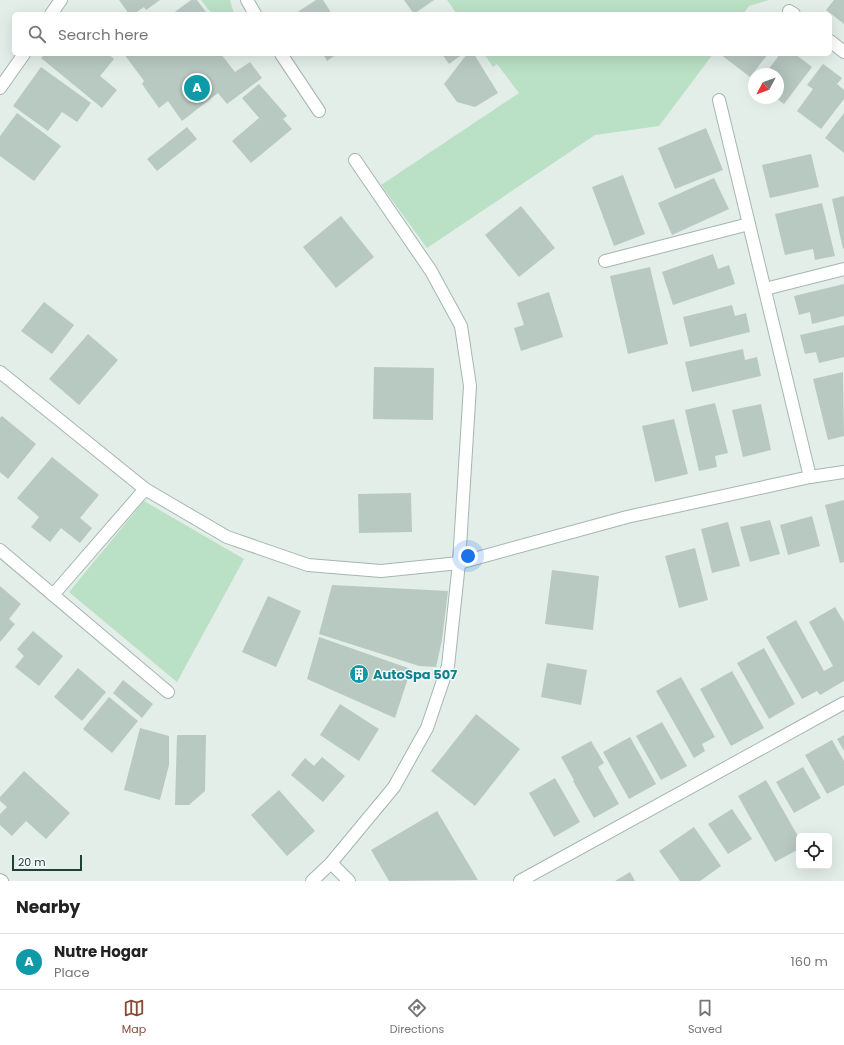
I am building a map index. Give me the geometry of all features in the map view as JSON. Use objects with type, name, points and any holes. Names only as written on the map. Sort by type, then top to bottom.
[{"type":"street","points":[[52,12],[61,0]]},
{"type":"street","points":[[247,0],[254,12]]},
{"type":"street","points":[[832,43],[844,52]]},
{"type":"street","points":[[0,88],[23,56]]},
{"type":"street","points":[[282,56],[319,111]]},
{"type":"street","points":[[719,100],[810,477]]},
{"type":"street","points":[[312,881],[332,863],[394,787],[427,728],[448,666],[459,563],[470,386],[461,326],[431,270],[355,160]]},
{"type":"street","points":[[605,261],[749,224]]},
{"type":"street","points":[[765,289],[844,269]]},
{"type":"street","points":[[0,372],[144,489],[227,537],[308,565],[381,571],[459,563],[627,517],[810,477],[844,472]]},
{"type":"street","points":[[53,595],[144,489]]},
{"type":"street","points":[[0,550],[168,692]]},
{"type":"street","points":[[520,881],[844,703]]},
{"type":"street","points":[[332,863],[350,881]]},
{"type":"green space","points":[[201,0],[230,0],[233,12],[210,12]]},
{"type":"green space","points":[[447,0],[769,0],[749,6],[744,12],[456,12]]},
{"type":"green space","points":[[485,56],[712,56],[659,126],[595,135],[427,248],[381,185],[519,93],[497,64],[493,67]]},
{"type":"green space","points":[[144,501],[244,559],[177,682],[69,592]]},
{"type":"building","points":[[119,0],[160,0],[146,10],[144,7],[137,12],[128,12]]},
{"type":"building","points":[[191,0],[197,0],[206,12],[175,12]]},
{"type":"building","points":[[316,0],[323,0],[331,12],[298,12]]},
{"type":"building","points":[[404,0],[434,0],[417,12],[413,12]]},
{"type":"building","points":[[834,0],[844,0],[844,24],[832,15],[832,12],[826,10]]},
{"type":"building","points":[[43,56],[110,56],[114,59],[100,76],[117,90],[102,108],[41,58]]},
{"type":"building","points":[[125,56],[223,56],[235,72],[250,62],[262,78],[227,104],[218,93],[182,121],[168,101],[159,108],[142,84],[144,81]]},
{"type":"building","points":[[324,56],[334,56],[327,61]]},
{"type":"building","points":[[443,56],[460,56],[449,64]]},
{"type":"building","points":[[465,56],[475,56],[498,93],[475,107],[457,102],[444,84]]},
{"type":"building","points":[[723,56],[766,56],[757,68],[748,68],[748,75]]},
{"type":"building","points":[[778,56],[798,56],[812,67],[784,104],[784,68],[770,68]]},
{"type":"building","points":[[823,64],[842,78],[837,84],[844,90],[844,99],[821,129],[797,111],[813,89],[807,85]]},
{"type":"building","points":[[41,67],[91,103],[77,122],[62,112],[48,131],[13,106]]},
{"type":"building","points":[[259,84],[287,116],[283,119],[292,129],[251,163],[232,141],[259,118],[242,98]]},
{"type":"building","points":[[17,113],[61,146],[34,181],[0,156],[0,136]]},
{"type":"building","points":[[844,113],[844,153],[825,138]]},
{"type":"building","points":[[187,127],[197,139],[157,171],[147,159]]},
{"type":"building","points":[[706,128],[723,170],[675,189],[658,148]]},
{"type":"building","points":[[811,154],[819,187],[770,198],[762,165]]},
{"type":"building","points":[[623,175],[645,234],[614,246],[592,187]]},
{"type":"building","points":[[714,178],[729,209],[672,235],[658,203]]},
{"type":"building","points":[[844,196],[844,248],[843,249],[832,199]]},
{"type":"building","points":[[822,203],[835,256],[815,260],[813,249],[785,255],[775,214]]},
{"type":"building","points":[[521,206],[555,248],[519,277],[485,235]]},
{"type":"building","points":[[341,216],[374,257],[336,288],[303,247]]},
{"type":"building","points":[[713,254],[718,269],[729,265],[735,284],[673,305],[662,272]]},
{"type":"building","points":[[650,267],[668,344],[628,354],[610,276]]},
{"type":"building","points":[[844,284],[844,316],[812,324],[810,312],[799,315],[794,296]]},
{"type":"building","points":[[549,292],[563,337],[521,351],[514,328],[524,325],[517,303]]},
{"type":"building","points":[[44,302],[74,325],[52,354],[21,331]]},
{"type":"building","points":[[732,305],[735,316],[746,313],[750,332],[690,347],[683,317]]},
{"type":"building","points":[[844,325],[844,357],[819,363],[816,352],[805,354],[800,335]]},
{"type":"building","points":[[88,334],[118,360],[79,405],[49,379]]},
{"type":"building","points":[[743,349],[745,360],[757,357],[761,376],[692,392],[685,362]]},
{"type":"building","points":[[374,367],[434,368],[433,420],[373,419]]},
{"type":"building","points":[[843,372],[844,436],[828,440],[813,379]]},
{"type":"building","points":[[715,403],[728,453],[715,456],[717,467],[699,471],[685,410]]},
{"type":"building","points":[[761,404],[771,450],[743,457],[732,410]]},
{"type":"building","points":[[2,416],[36,444],[8,479],[0,472],[0,418]]},
{"type":"building","points":[[674,419],[688,474],[655,482],[642,426]]},
{"type":"building","points":[[52,457],[99,495],[80,518],[92,528],[80,543],[61,528],[50,542],[31,527],[39,517],[17,498]]},
{"type":"building","points":[[411,493],[412,532],[359,533],[358,494]]},
{"type":"building","points":[[844,500],[844,562],[840,563],[825,505]]},
{"type":"building","points":[[812,516],[820,546],[788,555],[780,525]]},
{"type":"building","points":[[770,520],[780,554],[750,562],[740,527]]},
{"type":"building","points":[[728,522],[740,566],[712,573],[701,529]]},
{"type":"building","points":[[695,548],[708,600],[679,608],[665,556]]},
{"type":"building","points":[[552,570],[599,576],[593,630],[545,624]]},
{"type":"building","points":[[332,585],[448,591],[442,640],[436,667],[419,666],[319,634]]},
{"type":"building","points":[[0,586],[21,604],[9,619],[15,624],[0,642]]},
{"type":"building","points":[[268,596],[301,611],[276,667],[242,652]]},
{"type":"building","points":[[835,607],[844,622],[844,681],[820,695],[817,691],[802,699],[766,637],[796,620],[824,671],[833,666],[809,622]]},
{"type":"building","points":[[33,631],[63,656],[39,686],[15,667],[24,656],[17,649]]},
{"type":"building","name":"AutoSpa 507","points":[[319,637],[411,669],[395,718],[307,679]]},
{"type":"building","points":[[764,648],[795,704],[769,719],[737,663]]},
{"type":"building","points":[[547,663],[587,670],[581,705],[541,697]]},
{"type":"building","points":[[78,668],[106,692],[82,721],[54,697]]},
{"type":"building","points":[[732,671],[764,728],[731,746],[700,689]]},
{"type":"building","points":[[681,677],[715,737],[702,744],[705,751],[694,758],[656,691]]},
{"type":"building","points":[[123,680],[153,704],[142,718],[113,693]]},
{"type":"building","points":[[109,697],[138,721],[112,753],[83,729]]},
{"type":"building","points":[[340,704],[379,729],[359,761],[320,735]]},
{"type":"building","points":[[476,714],[520,749],[475,806],[431,771]]},
{"type":"building","points":[[662,722],[687,766],[661,780],[636,736]]},
{"type":"building","points":[[140,728],[169,736],[169,765],[160,800],[124,790]]},
{"type":"building","points":[[177,735],[206,735],[205,791],[189,805],[175,805]]},
{"type":"building","points":[[844,735],[844,751],[837,739]]},
{"type":"building","points":[[630,737],[656,784],[629,799],[603,752]]},
{"type":"building","points":[[832,740],[844,761],[844,785],[827,794],[805,755]]},
{"type":"building","points":[[591,741],[604,763],[598,767],[619,804],[594,818],[561,757]]},
{"type":"building","points":[[322,757],[345,776],[323,802],[291,775],[305,758],[314,766]]},
{"type":"building","points":[[803,767],[821,798],[794,813],[776,782]]},
{"type":"building","points":[[24,771],[70,813],[46,839],[26,821],[12,836],[0,825],[0,814],[7,807],[0,801],[0,797]]},
{"type":"building","points":[[555,778],[580,822],[554,837],[529,793]]},
{"type":"building","points":[[766,780],[796,833],[796,851],[775,862],[738,796]]},
{"type":"building","points":[[279,790],[315,831],[287,856],[251,815]]},
{"type":"building","points":[[732,809],[752,839],[728,854],[708,824]]},
{"type":"building","points":[[437,811],[478,880],[389,881],[371,850]]},
{"type":"building","points":[[694,827],[721,866],[700,881],[680,881],[659,851]]},
{"type":"building","points":[[630,872],[635,881],[615,881]]},
{"type":"place","name":"Nutre Hogar","points":[[197,88]]},
{"type":"place","name":"AutoSpa 507","points":[[359,674]]}]
